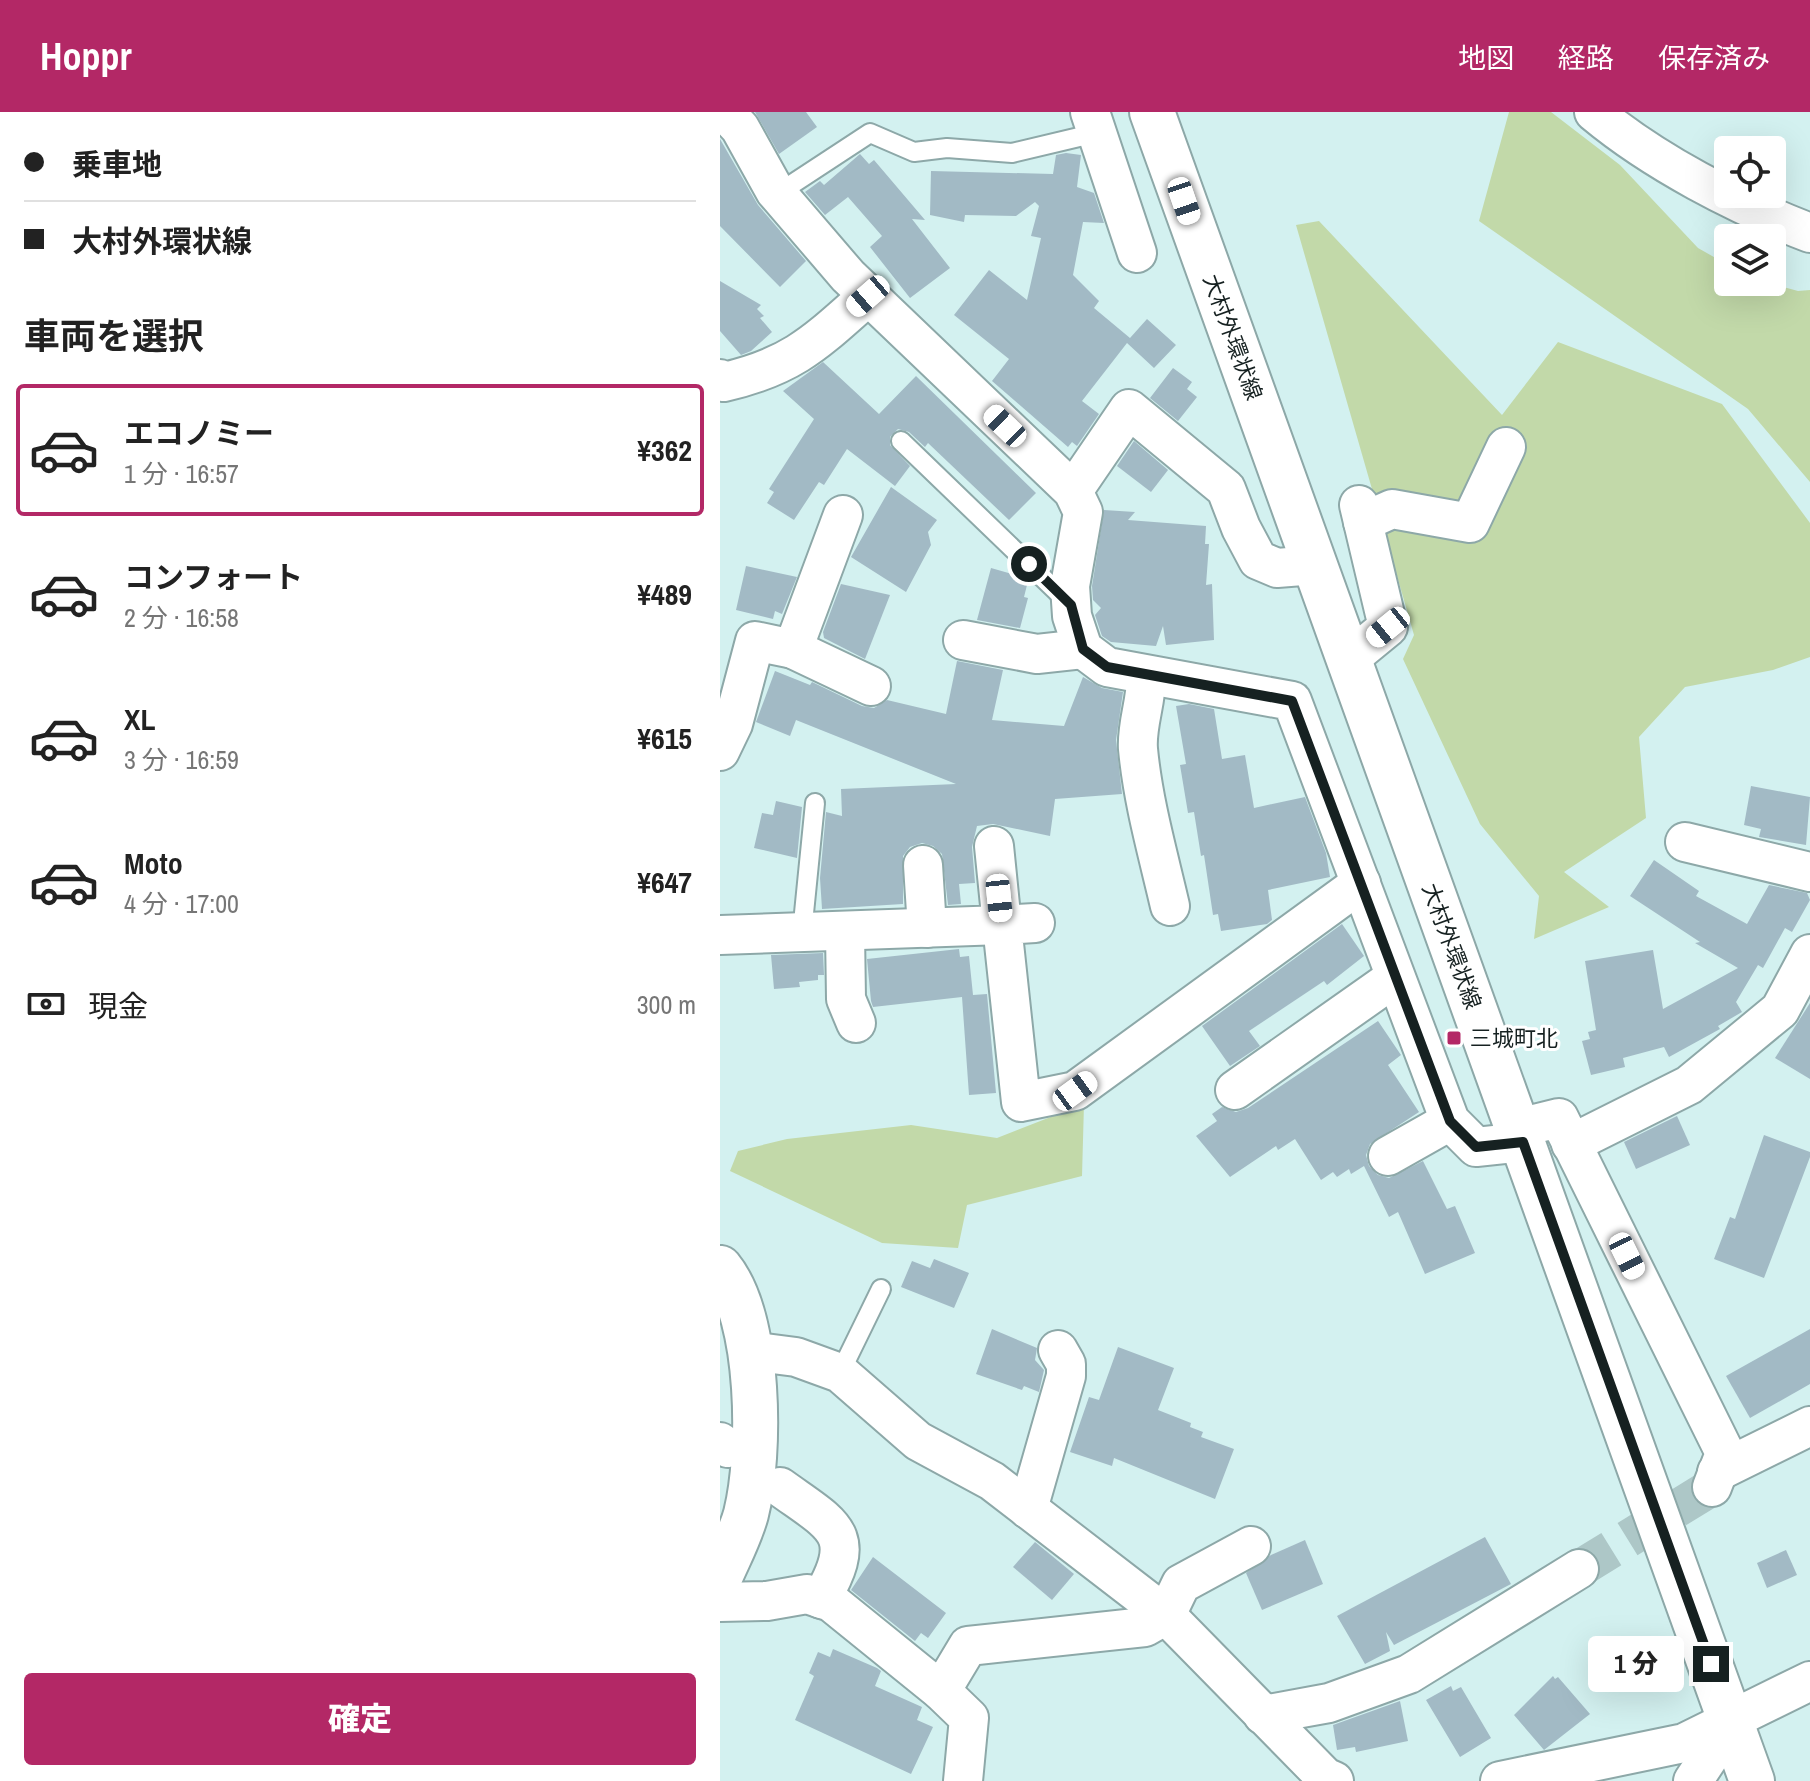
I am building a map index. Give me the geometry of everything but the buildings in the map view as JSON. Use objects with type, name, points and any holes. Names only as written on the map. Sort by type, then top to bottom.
[{"type":"main road","name":"大村外環状線","points":[[1152,112],[1752,1781]]},
{"type":"main road","points":[[720,1268],[742,1313],[756,1419],[754,1471],[745,1516],[720,1577]]},
{"type":"street","points":[[725,112],[740,128],[777,194],[868,296],[1073,491],[1083,512],[1070,586],[1071,605],[1083,649],[1107,667],[1292,701],[1450,1121],[1476,1147],[1521,1135],[1559,1118],[1725,1453],[1714,1480],[1810,1426]]},
{"type":"street","points":[[1594,112],[1689,175],[1766,216],[1810,233]]},
{"type":"street","points":[[1093,122],[1137,253]]},
{"type":"street","points":[[720,379],[724,382],[755,375],[801,354],[868,296]]},
{"type":"street","points":[[1073,491],[1129,409],[1226,489],[1258,560],[1277,568],[1315,565]]},
{"type":"street","points":[[1349,659],[1388,627],[1361,514],[1392,509],[1470,523],[1506,447]]},
{"type":"street","points":[[793,649],[843,515]]},
{"type":"street","points":[[963,640],[1037,654],[1083,649]]},
{"type":"street","points":[[720,751],[733,724],[755,641],[793,649],[871,686]]},
{"type":"street","points":[[1146,676],[1147,697],[1138,745],[1146,804],[1170,906]]},
{"type":"street","points":[[1685,842],[1810,872]]},
{"type":"street","points":[[994,846],[1018,924],[1021,1102],[1075,1091],[1361,883]]},
{"type":"street","points":[[923,865],[927,928]]},
{"type":"street","points":[[720,935],[1018,924]]},
{"type":"street","points":[[845,932],[846,999],[856,1023]]},
{"type":"street","points":[[1571,1144],[1689,1085],[1780,1010],[1810,954]]},
{"type":"street","points":[[1235,1090],[1394,978]]},
{"type":"street","points":[[1388,1156],[1450,1121]]},
{"type":"street","points":[[1028,1509],[1066,1376],[1066,1364],[1058,1350]]},
{"type":"street","points":[[749,1351],[796,1357],[840,1373],[918,1441],[992,1481],[1166,1615],[1325,1777],[1334,1781]]},
{"type":"street","points":[[780,1487],[826,1521],[839,1540],[842,1555],[821,1599]]},
{"type":"street","points":[[941,1691],[968,1646],[1145,1627],[1166,1615],[1181,1584],[1251,1546]]},
{"type":"street","points":[[1263,1715],[1329,1703],[1409,1674],[1579,1569]]},
{"type":"street","points":[[720,1602],[767,1601],[807,1594],[831,1602],[941,1691],[969,1718],[963,1781]]},
{"type":"street","points":[[1500,1781],[1684,1743],[1810,1681]]},
{"type":"street","points":[[1693,1781],[1732,1722]]},
{"type":"lane","points":[[777,194],[870,133],[914,152],[947,148],[1012,153],[1093,122]]},
{"type":"lane","points":[[901,441],[1071,605]]},
{"type":"lane","points":[[802,933],[815,803]]},
{"type":"lane","points":[[840,1373],[881,1289]]},
{"type":"green space","points":[[1509,112],[1551,112],[1620,165],[1698,248],[1714,257],[1714,296],[1786,296],[1786,288],[1810,290],[1810,482],[1748,409],[1479,221]]},
{"type":"green space","points":[[1319,221],[1502,415],[1558,342],[1722,404],[1810,523],[1810,657],[1773,670],[1685,687],[1639,737],[1646,818],[1564,872],[1609,907],[1534,939],[1539,896],[1480,824],[1403,659],[1414,635],[1296,225]]},
{"type":"green space","points":[[1084,1104],[1082,1176],[967,1205],[958,1248],[882,1243],[730,1171],[738,1151],[787,1139],[911,1125],[997,1138]]},
{"type":"tunnel","points":[[1579,1569],[1712,1487]]},
{"type":"place","name":"三城町北","points":[[1454,1038]]},
{"type":"route","points":[[1029,564],[1071,605],[1083,649],[1107,667],[1292,701],[1450,1121],[1476,1147],[1523,1142],[1711,1664]]}]
